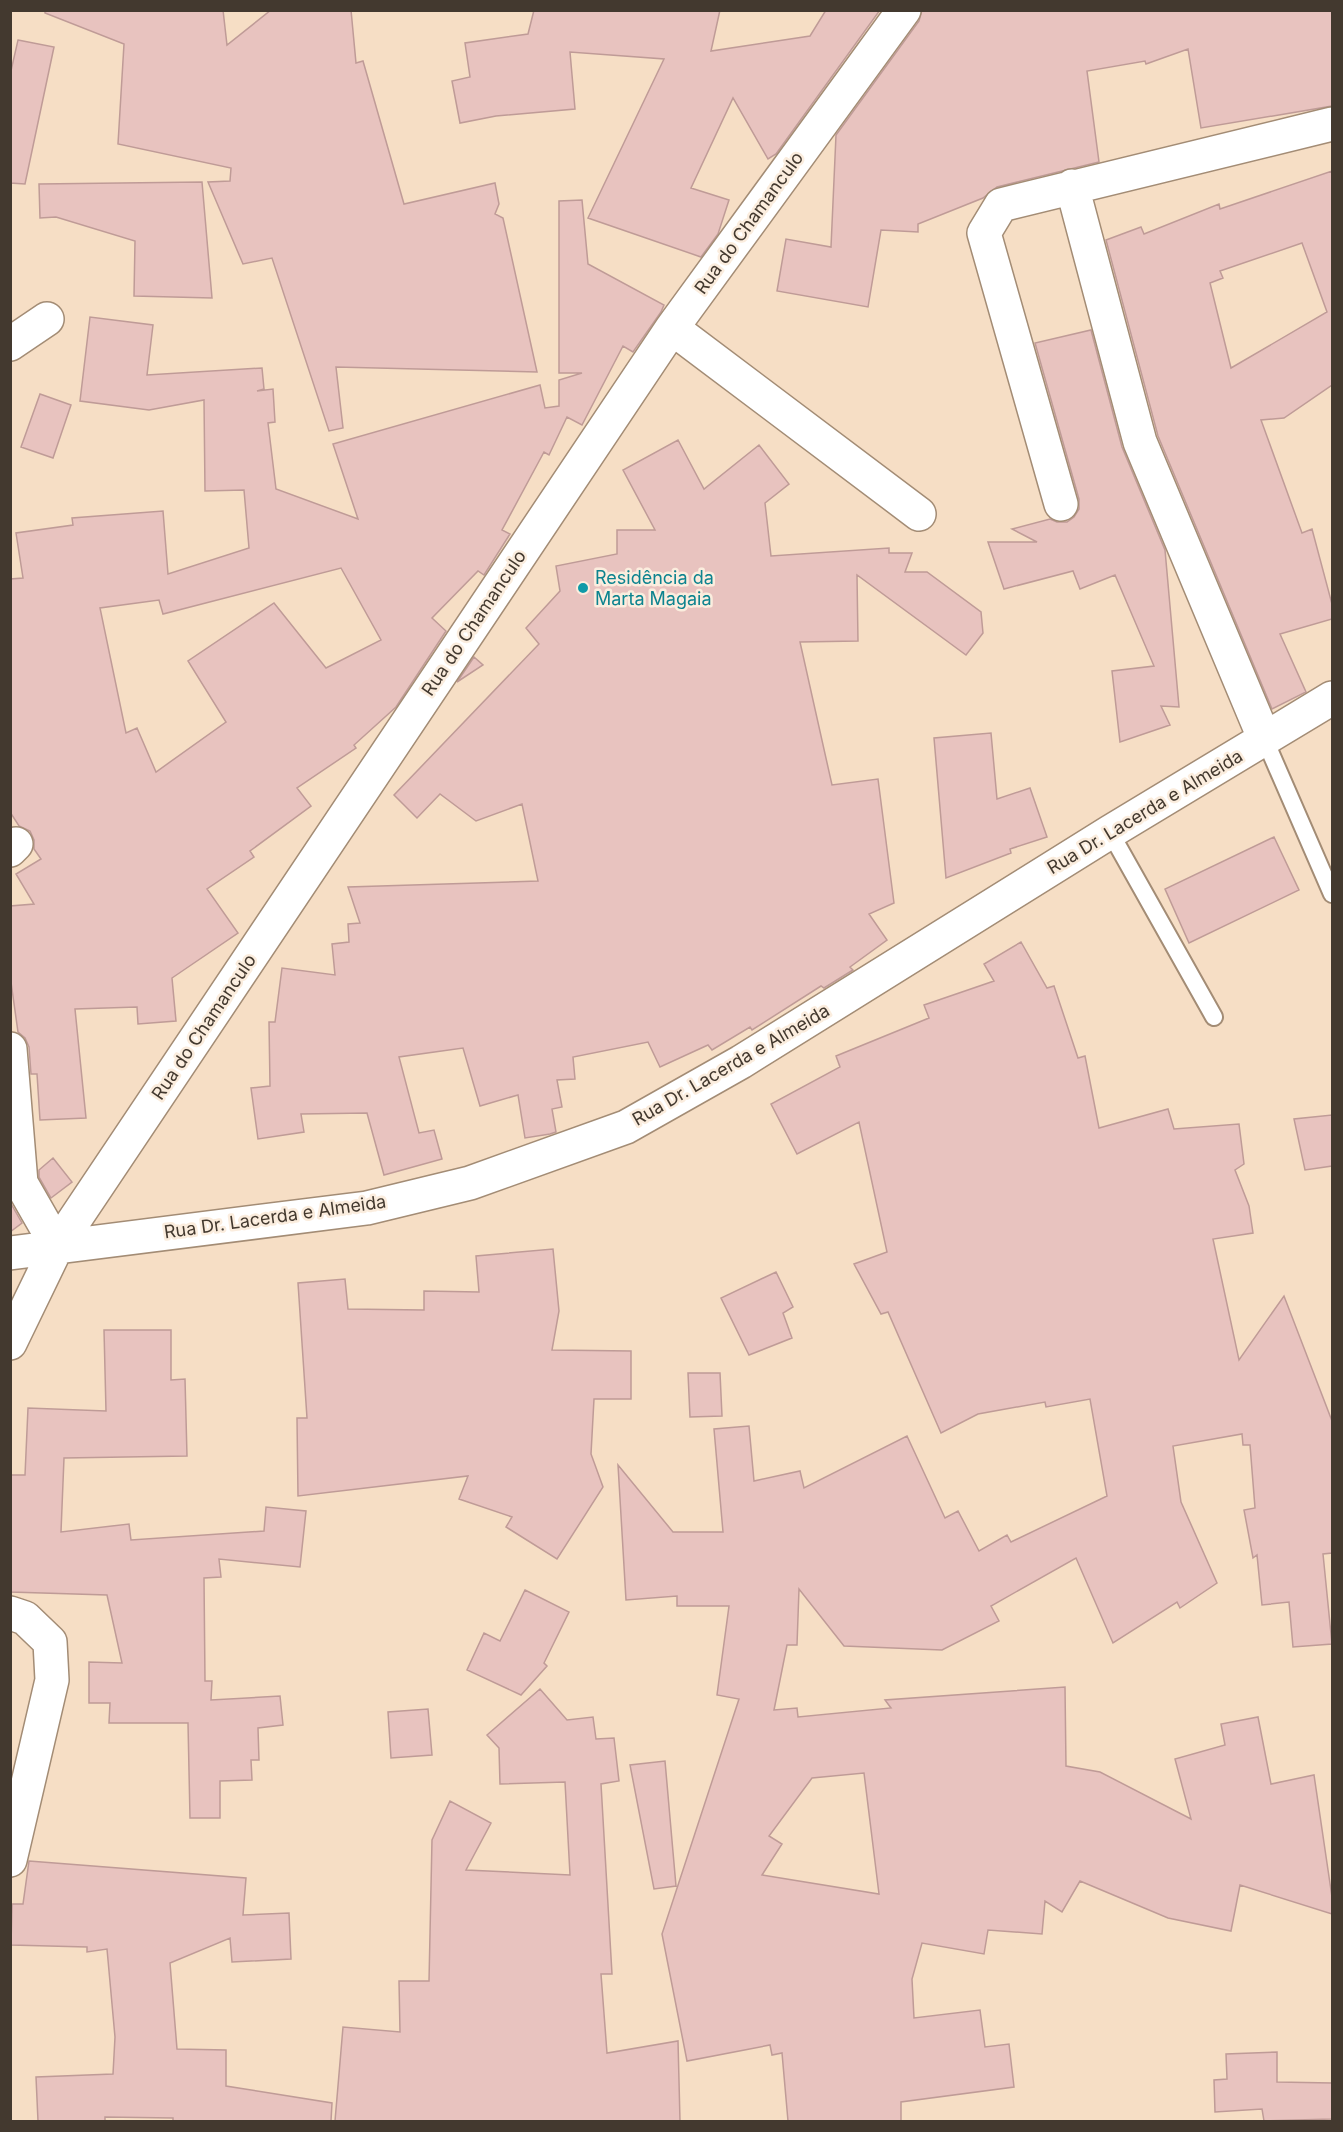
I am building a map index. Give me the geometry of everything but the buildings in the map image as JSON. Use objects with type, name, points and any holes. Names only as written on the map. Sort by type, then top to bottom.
[{"type":"street","name":"Rua do Chamanculo","points":[[10,1343],[57,1246],[672,328],[904,10]]},
{"type":"street","points":[[1061,504],[984,233],[1001,205],[1332,124]]},
{"type":"street","points":[[1072,186],[1140,442],[1265,740]]},
{"type":"street","points":[[10,344],[47,319]]},
{"type":"street","points":[[672,328],[919,514]]},
{"type":"street","name":"Rua Dr. Lacerda e Almeida","points":[[10,1252],[367,1208],[470,1183],[626,1127],[741,1062],[1110,832],[1332,698]]},
{"type":"street","points":[[10,1049],[21,1183],[57,1246]]},
{"type":"street","points":[[10,1614],[25,1618],[50,1642],[52,1680],[10,1860]]},
{"type":"lane","points":[[1265,740],[1332,894]]},
{"type":"lane","points":[[1110,832],[1214,1017]]},
{"type":"place","name":"Residência da Marta Magaia","points":[[583,588]]}]
